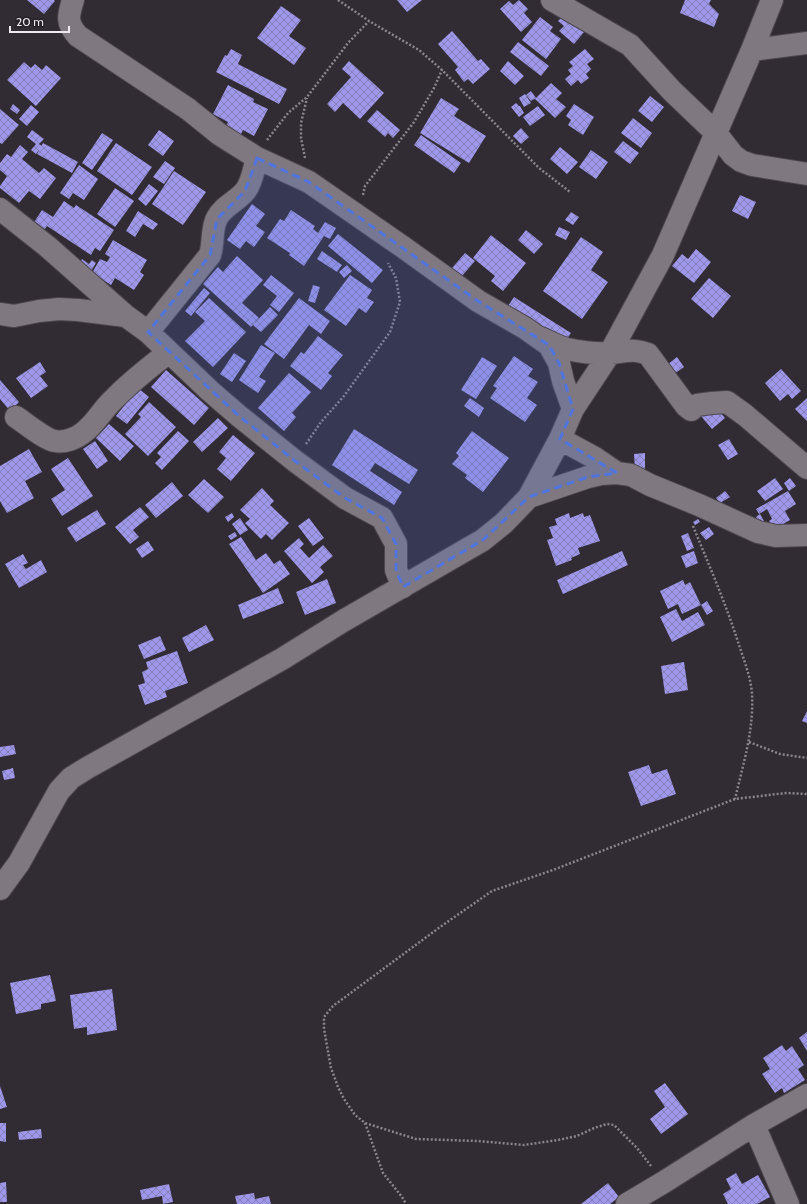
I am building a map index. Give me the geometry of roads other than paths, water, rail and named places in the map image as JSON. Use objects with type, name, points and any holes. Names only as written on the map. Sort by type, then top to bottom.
[{"type":"street","points":[[73,0],[69,14],[69,23],[78,36],[188,109],[219,134],[257,158],[309,182],[478,301],[549,344],[559,363],[563,381],[573,409]]},
{"type":"street","points":[[552,0],[630,45],[672,91],[716,133],[733,155],[741,161],[752,165],[807,174]]},
{"type":"street","points":[[0,889],[19,863],[59,791],[71,778],[282,659],[343,621],[483,540],[504,523],[529,497],[560,439],[573,409],[610,353],[663,255],[752,50],[772,0]]},
{"type":"street","points":[[752,50],[807,43]]},
{"type":"street","points":[[148,332],[210,255],[214,226],[217,219],[222,212],[249,186],[257,158]]},
{"type":"street","points":[[0,209],[48,247],[126,316],[148,332],[210,391],[239,416],[295,461],[345,498],[382,518],[396,544],[396,570],[403,587]]},
{"type":"street","points":[[0,314],[14,316],[39,311],[66,309],[126,316]]},
{"type":"street","points":[[536,336],[566,349],[583,352],[610,353],[631,350],[648,354],[686,406],[691,410],[697,405],[727,402],[745,415],[807,468]]},
{"type":"street","points":[[16,417],[38,433],[55,442],[70,440],[83,433],[94,423],[112,400],[155,362],[169,352]]},
{"type":"street","points":[[560,439],[595,458],[617,473]]},
{"type":"street","points":[[529,497],[588,477],[617,473],[631,475],[650,485],[699,505],[758,532],[776,536],[807,535]]},
{"type":"street","points":[[627,1204],[754,1125],[807,1095]]},
{"type":"street","points":[[754,1125],[788,1204]]}]
